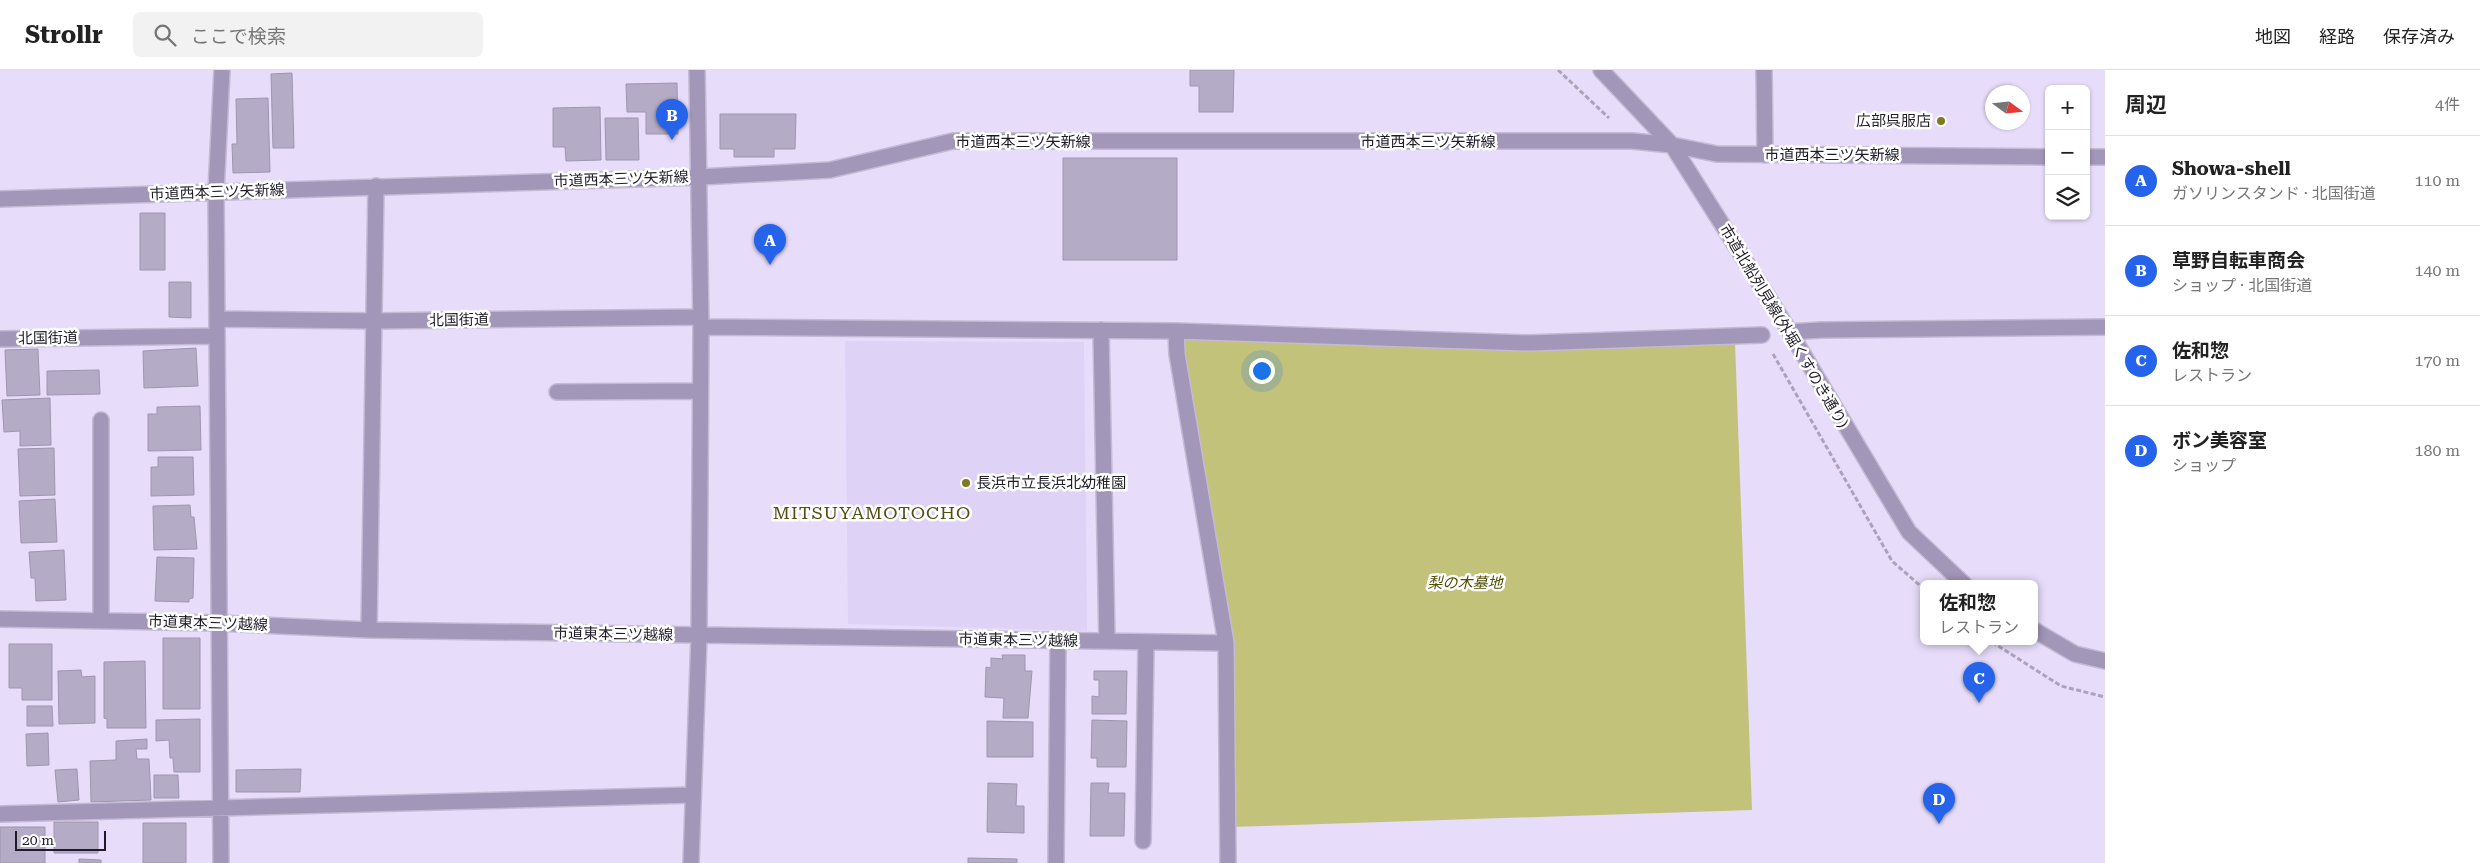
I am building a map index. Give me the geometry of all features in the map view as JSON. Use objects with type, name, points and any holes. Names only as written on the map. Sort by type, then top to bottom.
[{"type":"street","points":[[221,863],[216,192],[222,70]]},
{"type":"street","points":[[691,863],[699,636],[701,322],[697,70]]},
{"type":"street","name":"市道北船列見線(外堀くすのき通り)","points":[[1601,70],[1672,145],[1790,332],[1909,532],[1960,580]]},
{"type":"street","points":[[1764,70],[1765,155]]},
{"type":"street","name":"市道西本三ツ矢新線","points":[[0,200],[830,170],[953,141],[1632,141],[1672,145],[1717,154],[2045,157]]},
{"type":"street","points":[[2090,157],[2105,157]]},
{"type":"street","points":[[369,630],[376,186]]},
{"type":"street","name":"北国街道","points":[[218,319],[701,322],[1176,331],[1529,343],[1762,335]]},
{"type":"street","points":[[1790,332],[2105,327]]},
{"type":"street","points":[[1101,330],[1107,641]]},
{"type":"street","points":[[1176,331],[1177,354],[1226,643],[1228,863]]},
{"type":"street","name":"北国街道","points":[[0,339],[216,336]]},
{"type":"street","points":[[557,392],[700,391]]},
{"type":"street","points":[[101,420],[101,620]]},
{"type":"street","name":"市道東本三ツ越線","points":[[0,619],[218,623],[369,630],[1226,643]]},
{"type":"street","points":[[2038,632],[2075,654],[2105,661]]},
{"type":"street","points":[[1056,863],[1058,641]]},
{"type":"street","points":[[1143,841],[1146,642]]},
{"type":"street","points":[[0,814],[692,795]]},
{"type":"path","points":[[1997,645],[2061,686],[2105,697]]},
{"type":"shaded area","name":"長浜市立長浜北幼稚園","points":[[845,341],[1084,342],[1087,631],[848,624]]},
{"type":"green space","name":"梨の木墓地","points":[[1181,334],[1735,342],[1752,810],[1230,827],[1234,660]]},
{"type":"building","points":[[1190,70],[1234,70],[1233,112],[1199,112],[1199,86],[1190,86]]},
{"type":"building","points":[[292,73],[294,148],[273,148],[271,74]]},
{"type":"building","points":[[677,83],[678,134],[646,134],[646,112],[627,112],[626,84]]},
{"type":"building","points":[[268,98],[270,172],[233,173],[232,144],[237,144],[236,99]]},
{"type":"building","points":[[600,107],[601,160],[566,161],[565,147],[553,147],[553,108]]},
{"type":"building","points":[[720,114],[796,114],[795,149],[774,149],[774,157],[734,157],[734,149],[720,149]]},
{"type":"building","points":[[605,118],[638,118],[639,160],[606,160]]},
{"type":"building","points":[[1063,158],[1177,158],[1177,260],[1063,260]]},
{"type":"building","points":[[140,213],[165,213],[165,270],[140,270]]},
{"type":"building","points":[[169,282],[191,282],[191,318],[169,317]]},
{"type":"building","points":[[196,348],[198,386],[144,388],[143,351]]},
{"type":"building","points":[[38,349],[40,395],[7,396],[5,350]]},
{"type":"building","points":[[99,370],[100,394],[47,395],[47,371]]},
{"type":"building","points":[[50,398],[51,445],[20,446],[20,431],[4,432],[2,400]]},
{"type":"building","points":[[200,406],[201,450],[148,451],[148,414],[157,414],[157,407]]},
{"type":"building","points":[[54,448],[55,495],[20,496],[18,449]]},
{"type":"building","points":[[158,457],[193,457],[194,495],[151,496],[151,467],[158,467]]},
{"type":"building","points":[[55,499],[57,542],[21,543],[19,501]]},
{"type":"building","points":[[190,505],[191,517],[194,517],[197,549],[154,550],[153,506]]},
{"type":"building","points":[[64,550],[66,600],[36,601],[35,578],[31,578],[29,552]]},
{"type":"building","points":[[157,557],[194,558],[193,598],[189,599],[189,602],[155,601]]},
{"type":"building","points":[[163,638],[200,638],[200,709],[163,709]]},
{"type":"building","points":[[9,644],[52,644],[52,700],[22,700],[22,688],[9,688]]},
{"type":"building","points":[[1002,655],[1025,655],[1025,671],[1032,671],[1028,718],[1003,718],[1004,698],[985,697],[986,667],[991,668],[991,658],[1003,659]]},
{"type":"building","points":[[145,661],[146,728],[107,728],[107,719],[104,718],[104,662]]},
{"type":"building","points":[[81,670],[82,677],[95,676],[95,723],[59,724],[58,671]]},
{"type":"building","points":[[1094,671],[1127,671],[1126,714],[1092,714],[1092,696],[1099,697],[1099,680],[1094,680]]},
{"type":"building","points":[[27,706],[52,706],[53,726],[27,726]]},
{"type":"building","points":[[200,719],[200,772],[174,772],[173,758],[170,758],[169,740],[156,741],[156,720]]},
{"type":"building","points":[[1092,720],[1127,721],[1126,767],[1097,767],[1097,758],[1091,758]]},
{"type":"building","points":[[987,721],[1033,722],[1033,757],[987,757]]},
{"type":"building","points":[[48,733],[49,765],[27,766],[26,734]]},
{"type":"building","points":[[147,739],[147,749],[136,749],[137,759],[149,759],[151,800],[91,802],[90,761],[116,760],[116,741]]},
{"type":"building","points":[[77,769],[79,800],[58,802],[55,770]]},
{"type":"building","points":[[301,769],[300,792],[236,792],[236,770]]},
{"type":"building","points":[[154,775],[178,775],[179,798],[154,798]]},
{"type":"building","points":[[988,783],[1017,784],[1016,806],[1024,806],[1024,833],[987,832]]},
{"type":"building","points":[[1091,783],[1109,783],[1108,793],[1125,793],[1124,836],[1090,836]]},
{"type":"building","points":[[54,822],[98,822],[98,853],[54,853]]},
{"type":"building","points":[[143,823],[186,823],[186,863],[143,863]]},
{"type":"building","points":[[0,827],[45,827],[45,863],[0,863]]},
{"type":"building","points":[[968,858],[1017,859],[1017,863],[968,863]]},
{"type":"building","points":[[79,859],[101,860],[101,863],[79,863]]},
{"type":"place","name":"広部呉服店","points":[[1941,121]]},
{"type":"place","name":"草野自転車商会","points":[[672,140]]},
{"type":"place","name":"Showa-shell","points":[[770,265]]},
{"type":"place","name":"長浜市立長浜北幼稚園","points":[[966,483]]},
{"type":"place","name":"佐和惣","points":[[1979,703]]},
{"type":"place","name":"ボン美容室","points":[[1939,824]]},
{"type":"district","name":"MITSUYAMOTOCHO","points":[[872,513]]}]
